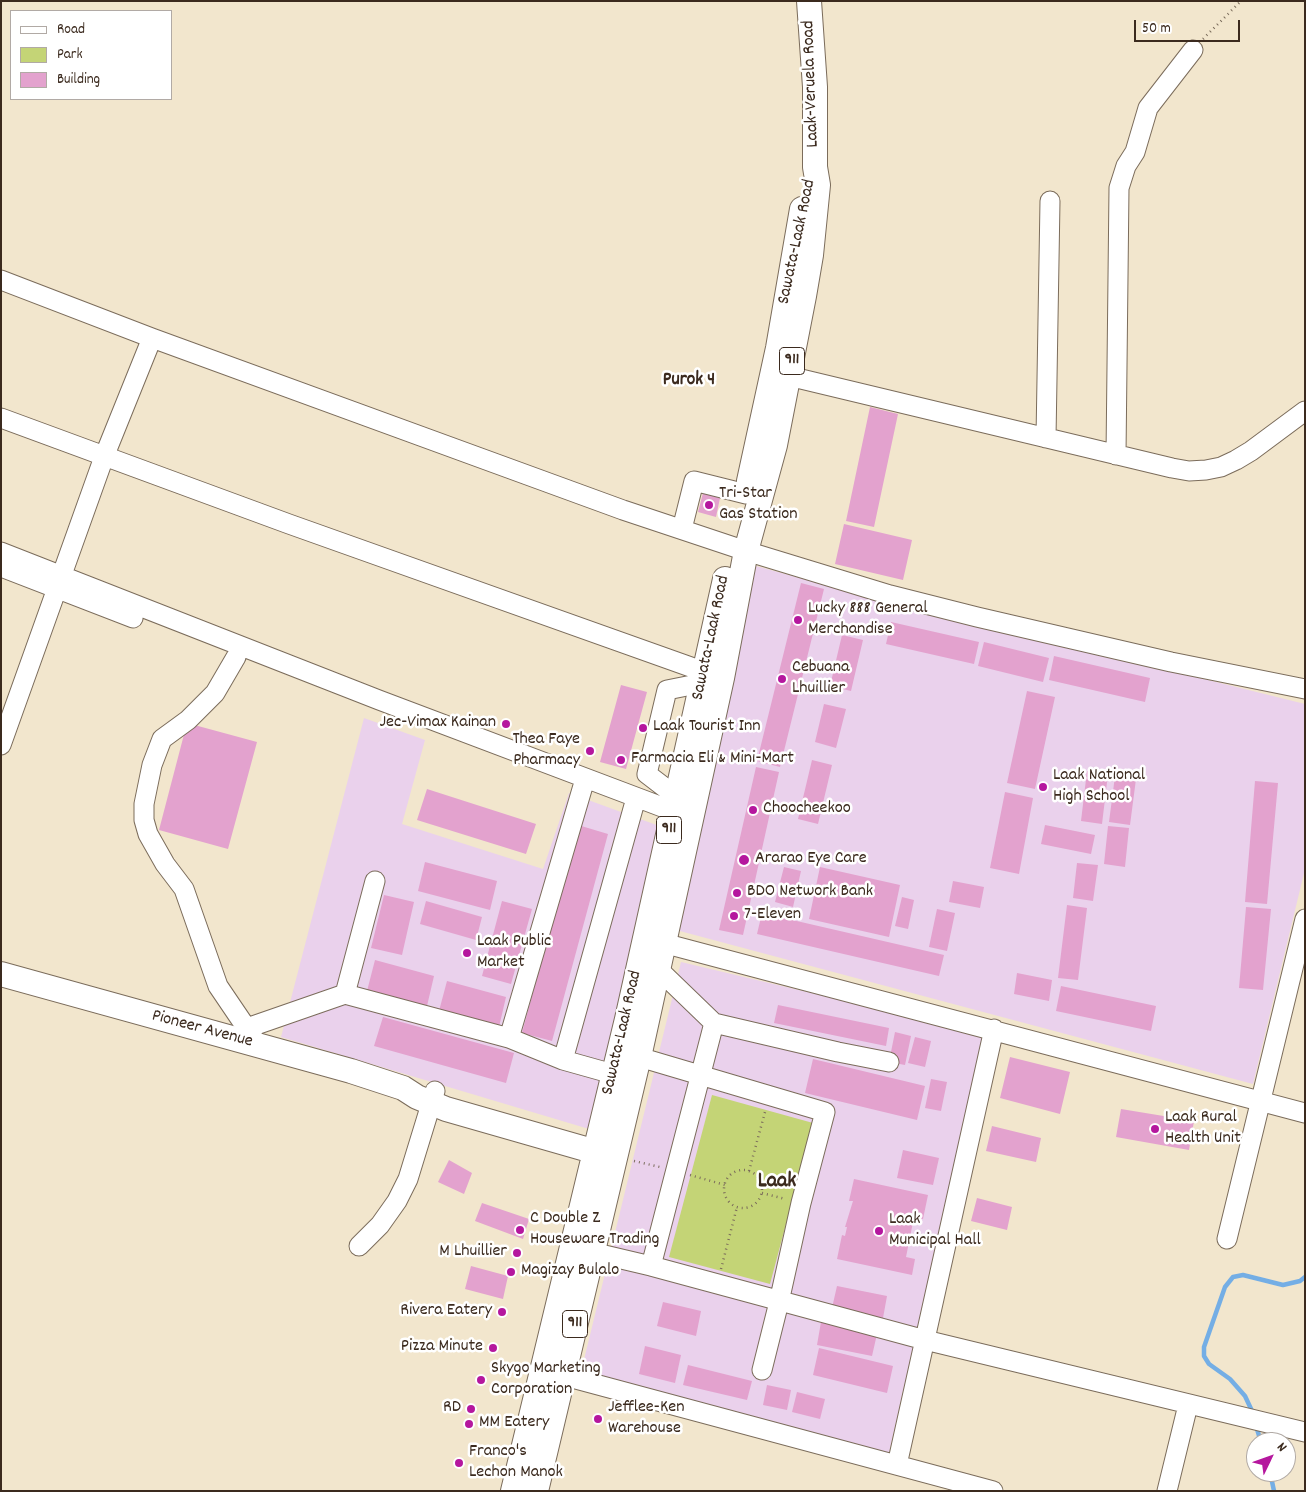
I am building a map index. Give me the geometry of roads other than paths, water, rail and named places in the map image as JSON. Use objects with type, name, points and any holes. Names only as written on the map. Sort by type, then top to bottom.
[{"type":"main road","name":"Laak-Veruela Road","points":[[809,1],[815,87],[815,167]]},
{"type":"main road","name":"Sawata-Laak Road","points":[[606,1148],[613,1074],[680,816],[739,549],[746,494],[781,374],[811,255],[817,193],[815,167]]},
{"type":"main road","name":"Sawata-Laak Road","points":[[739,549],[775,445],[781,374]]},
{"type":"main road","name":"Sawata-Laak Road","points":[[512,1491],[552,1373],[606,1148],[638,1057],[663,943],[680,816]]},
{"type":"main road","name":"Pioneer Avenue","points":[[1,974],[252,1037],[403,1088],[416,1097],[433,1097],[606,1148]]},
{"type":"main road","name":"Sawata-Laak Road","points":[[536,1491],[552,1373]]},
{"type":"street","points":[[1116,455],[1119,188],[1126,166],[1135,152],[1148,108],[1193,50]]},
{"type":"street","points":[[1046,438],[1050,201]]},
{"type":"street","points":[[1,280],[152,338],[739,549],[890,595],[986,620],[1153,658],[1305,689]]},
{"type":"street","points":[[1,745],[6,717],[60,582],[104,457],[152,338]]},
{"type":"street","points":[[781,374],[1116,455],[1189,470],[1206,470],[1221,467],[1251,451],[1305,411]]},
{"type":"street","points":[[1,418],[710,678]]},
{"type":"street","points":[[682,529],[694,481],[746,494]]},
{"type":"street","points":[[1,552],[60,582],[236,657],[583,784]]},
{"type":"street","points":[[1,567],[60,582],[379,700],[634,804],[680,816]]},
{"type":"street","points":[[236,657],[215,693],[188,720],[162,739],[152,765],[144,804],[144,820],[148,834],[165,864],[184,889],[213,976],[252,1037],[345,994],[509,1038],[562,1060],[613,1074]]},
{"type":"street","points":[[680,816],[648,774],[667,690],[710,678]]},
{"type":"street","points":[[509,1038],[583,784]]},
{"type":"street","points":[[562,1060],[634,804]]},
{"type":"street","points":[[345,994],[375,881]]},
{"type":"street","points":[[1226,1239],[1259,1100],[1298,978],[1305,919]]},
{"type":"street","points":[[663,943],[994,1029],[1305,1113]]},
{"type":"street","points":[[657,968],[714,1022],[838,1052],[889,1062]]},
{"type":"street","points":[[651,1266],[702,1076],[714,1022]]},
{"type":"street","points":[[896,1465],[994,1029]]},
{"type":"street","points":[[638,1057],[825,1112],[801,1203],[762,1370]]},
{"type":"street","points":[[359,1246],[380,1225],[397,1201],[408,1179],[433,1097]]},
{"type":"street","points":[[582,1249],[925,1340],[1305,1432]]},
{"type":"street","points":[[552,1373],[993,1491]]},
{"type":"street","points":[[1167,1491],[1188,1405]]},
{"type":"waterway","points":[[1252,1411],[1245,1396],[1230,1379],[1209,1364],[1204,1356],[1204,1347],[1225,1287],[1233,1277],[1243,1275],[1283,1285],[1300,1281],[1305,1277]]},
{"type":"waterway","points":[[1272,1482],[1274,1491]]},
{"type":"place","name":"Tri-Star Gas Station","points":[[709,505]]},
{"type":"place","name":"Lucky 888 General Merchandise","points":[[798,620]]},
{"type":"place","name":"Cebuana Lhuillier","points":[[782,679]]},
{"type":"place","name":"Jec-Vimax Kainan","points":[[506,724]]},
{"type":"place","name":"Laak Tourist Inn","points":[[643,728]]},
{"type":"place","name":"Thea Faye Pharmacy","points":[[590,751]]},
{"type":"place","name":"Farmacia Eli & Mini-Mart","points":[[621,760]]},
{"type":"place","name":"Laak National High School","points":[[1043,787]]},
{"type":"place","name":"Choocheekoo","points":[[753,810]]},
{"type":"place","name":"Ararao Eye Care","points":[[744,860]]},
{"type":"place","name":"BDO Network Bank","points":[[737,893]]},
{"type":"place","name":"7-Eleven","points":[[734,916]]},
{"type":"place","name":"Laak Public Market","points":[[467,953]]},
{"type":"place","name":"Laak Rural Health Unit","points":[[1155,1129]]},
{"type":"place","name":"C Double Z Houseware Trading","points":[[520,1230]]},
{"type":"place","name":"Laak Municipal Hall","points":[[879,1231]]},
{"type":"place","name":"M Lhuillier","points":[[517,1253]]},
{"type":"place","name":"Magizay Bulalo","points":[[511,1272]]},
{"type":"place","name":"Rivera Eatery","points":[[502,1312]]},
{"type":"place","name":"Pizza Minute","points":[[493,1348]]},
{"type":"place","name":"Skygo Marketing Corporation","points":[[481,1380]]},
{"type":"place","name":"RD","points":[[471,1409]]},
{"type":"place","name":"Jefflee-Ken Warehouse","points":[[598,1419]]},
{"type":"place","name":"MM Eatery","points":[[469,1424]]},
{"type":"place","name":"Franco's Lechon Manok","points":[[459,1463]]},
{"type":"district","name":"Purok 4","points":[[689,381]]},
{"type":"district","name":"Laak","points":[[777,1183]]}]
